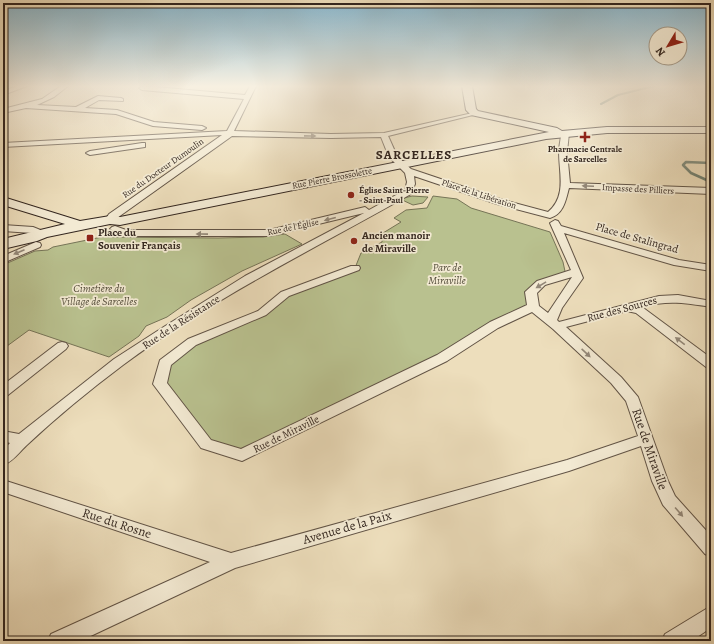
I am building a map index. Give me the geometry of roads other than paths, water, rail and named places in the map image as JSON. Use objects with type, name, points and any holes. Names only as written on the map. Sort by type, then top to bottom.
[{"type":"main road","points":[[489,116],[565,133]]},
{"type":"main road","name":"Rue Pierre Brossolette","points":[[115,223],[404,168],[565,133],[626,130],[709,131]]},
{"type":"main road","points":[[3,201],[69,221],[78,226]]},
{"type":"main road","points":[[37,239],[78,226],[115,223]]},
{"type":"main road","points":[[3,244],[37,239],[115,223]]},
{"type":"street","points":[[129,116],[153,124],[203,128],[219,133]]},
{"type":"street","points":[[229,134],[238,116]]},
{"type":"street","points":[[3,145],[219,133],[331,136],[384,135],[462,116]]},
{"type":"street","points":[[90,153],[204,137],[219,133]]},
{"type":"street","points":[[565,133],[562,152],[566,185],[554,221],[577,272],[578,278],[546,317],[531,292],[541,282],[577,272]]},
{"type":"street","name":"Rue du Docteur Dumoulin","points":[[115,223],[112,216],[229,134]]},
{"type":"street","points":[[384,135],[390,151],[404,168],[411,180],[426,176]]},
{"type":"street","name":"Place de la Libération","points":[[404,168],[554,221]]},
{"type":"street","name":"Rue de l'Église","points":[[115,223],[125,233],[268,233],[372,209],[405,194],[411,188],[411,180]]},
{"type":"street","name":"Impasse des Pilliers","points":[[566,185],[711,191]]},
{"type":"street","name":"Rue de la Résistance","points":[[3,458],[22,440],[119,362],[249,278],[372,209]]},
{"type":"street","name":"Place de Stalingrad","points":[[554,221],[678,263],[711,268]]},
{"type":"street","points":[[3,228],[33,230],[37,239],[3,260]]},
{"type":"street","name":"Rue de Miraville","points":[[355,268],[285,294],[262,313],[192,342],[165,363],[160,384],[206,444],[242,455],[442,358],[494,325],[546,317],[616,380],[633,400],[660,481],[669,500],[711,549]]},
{"type":"street","name":"Rue des Sources","points":[[546,317],[628,308],[659,299],[678,298],[711,304]]},
{"type":"street","points":[[628,308],[640,310],[711,364]]},
{"type":"street","points":[[3,392],[62,346]]},
{"type":"street","points":[[3,436],[22,440]]},
{"type":"street","name":"Avenue de la Paix","points":[[58,641],[231,561],[569,465],[645,439]]},
{"type":"street","name":"Rue du Rosne","points":[[3,486],[231,561]]},
{"type":"street","points":[[672,641],[703,627],[711,615]]},
{"type":"waterway","points":[[711,163],[686,162],[683,165],[691,173],[711,182]]},
{"type":"place","name":"Pharmacie Centrale de Sarcelles","points":[[585,137]]},
{"type":"place","name":"Église Saint-Pierre - Saint-Paul","points":[[351,195]]},
{"type":"place","name":"Place du Souvenir Français","points":[[90,238]]},
{"type":"place","name":"Ancien manoir de Miraville","points":[[354,241]]},
{"type":"district","name":"SARCELLES","points":[[414,154]]},
{"type":"park label","name":"Parc de Miraville","points":[[447,273]]},
{"type":"park label","name":"Cimetière du Village de Sarcelles","points":[[99,294]]}]
